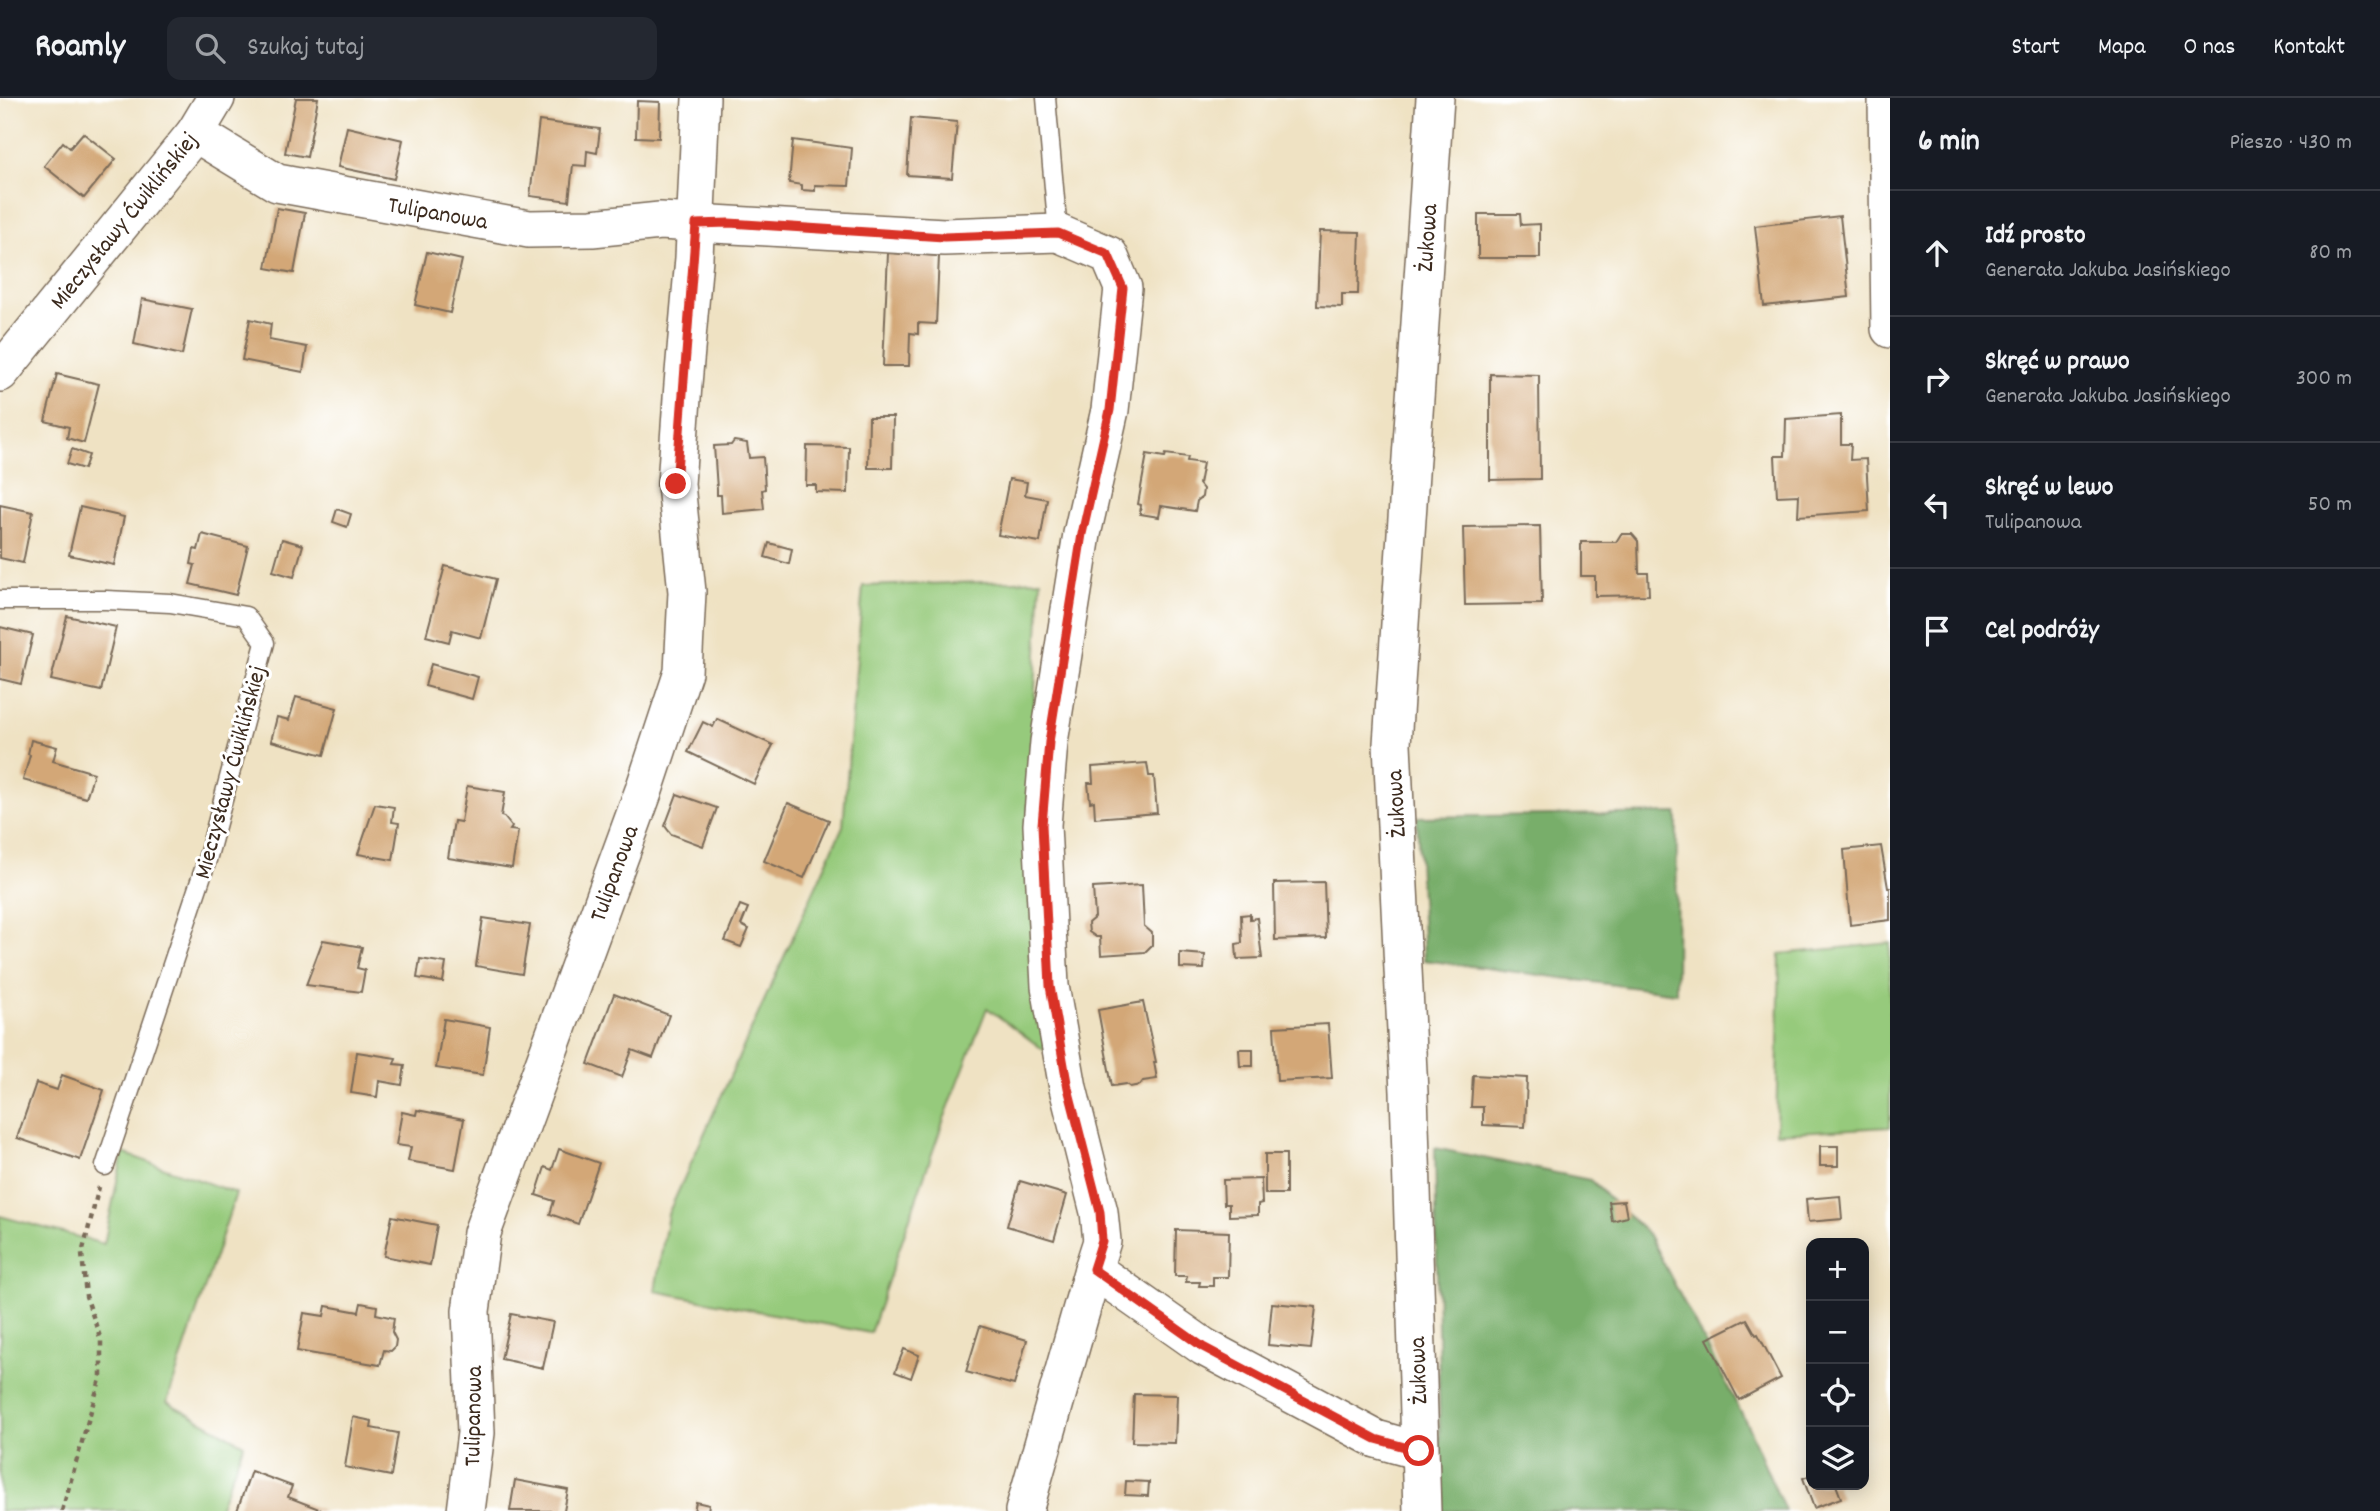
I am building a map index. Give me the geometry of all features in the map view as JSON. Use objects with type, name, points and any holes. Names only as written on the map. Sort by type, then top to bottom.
[{"type":"street","name":"Mieczysławy Ćwiklińskiej","points":[[0,373],[195,133],[216,98]]},
{"type":"street","name":"Tulipanowa","points":[[466,1511],[476,1433],[471,1311],[482,1233],[644,790],[683,671],[687,592],[676,484],[696,224],[701,98]]},
{"type":"street","name":"Żukowa","points":[[1422,1511],[1409,1092],[1392,744],[1436,98]]},
{"type":"street","points":[[1887,98],[1890,329]]},
{"type":"street","name":"Tulipanowa","points":[[195,133],[277,183],[529,229],[592,228],[660,221],[696,224]]},
{"type":"street","points":[[696,224],[729,223],[944,237],[1058,233],[1108,254],[1123,288],[1110,410],[1082,534],[1049,742],[1042,825],[1050,986],[1068,1088],[1100,1212],[1102,1241],[1024,1511]]},
{"type":"street","points":[[1093,1269],[1203,1347],[1376,1439],[1419,1451]]},
{"type":"lane","points":[[1046,98],[1058,233]]},
{"type":"lane","name":"Mieczysławy Ćwiklińskiej","points":[[0,600],[170,603],[246,616],[265,643],[206,860],[105,1166]]},
{"type":"path","points":[[62,1511],[101,1376],[101,1340],[86,1296],[82,1254],[105,1166]]},
{"type":"green space","points":[[1041,580],[1026,853],[1048,1053],[987,1008],[944,1119],[870,1333],[655,1291],[668,1214],[843,826],[863,586]]},
{"type":"green space","points":[[1677,813],[1676,993],[1424,960],[1417,817]]},
{"type":"green space","points":[[1890,943],[1890,1127],[1776,1133],[1780,954]]},
{"type":"green space","points":[[1435,1148],[1590,1180],[1649,1235],[1747,1424],[1785,1511],[1441,1511]]},
{"type":"green space","points":[[123,1153],[236,1193],[167,1402],[244,1444],[218,1511],[0,1511],[0,1216],[104,1244]]},
{"type":"building","points":[[296,98],[318,98],[307,157],[285,153]]},
{"type":"building","points":[[637,101],[660,102],[659,138],[636,137]]},
{"type":"building","points":[[911,118],[957,122],[952,178],[907,175]]},
{"type":"building","points":[[539,121],[600,129],[597,153],[587,151],[586,166],[573,165],[569,201],[530,196]]},
{"type":"building","points":[[347,127],[403,140],[394,179],[338,167]]},
{"type":"building","points":[[83,133],[116,159],[84,198],[44,166],[63,142],[70,148]]},
{"type":"building","points":[[793,140],[852,148],[849,186],[815,185],[815,191],[802,190],[802,185],[789,183]]},
{"type":"building","points":[[277,208],[305,213],[294,273],[266,268]]},
{"type":"building","points":[[1478,214],[1520,214],[1521,225],[1540,224],[1540,258],[1478,258]]},
{"type":"building","points":[[1840,216],[1849,297],[1764,306],[1755,226]]},
{"type":"building","points":[[1320,231],[1360,232],[1358,294],[1342,294],[1342,307],[1317,306]]},
{"type":"building","points":[[427,252],[462,260],[450,313],[415,305]]},
{"type":"building","points":[[888,253],[939,256],[936,324],[918,323],[918,334],[910,333],[909,366],[883,366]]},
{"type":"building","points":[[142,299],[192,309],[182,355],[134,344]]},
{"type":"building","points":[[250,319],[271,324],[269,340],[307,347],[303,372],[242,360]]},
{"type":"building","points":[[57,374],[99,384],[84,443],[67,438],[69,427],[45,421]]},
{"type":"building","points":[[1490,374],[1539,375],[1540,479],[1490,480]]},
{"type":"building","points":[[1841,415],[1841,444],[1851,444],[1850,460],[1866,459],[1869,511],[1798,516],[1799,495],[1777,496],[1775,456],[1785,456],[1786,419]]},
{"type":"building","points":[[869,417],[893,417],[892,468],[868,468]]},
{"type":"building","points":[[734,441],[747,443],[749,458],[763,457],[764,509],[722,513],[721,495],[717,495],[714,446],[731,445]]},
{"type":"building","points":[[807,446],[849,447],[848,493],[816,492],[816,485],[806,485]]},
{"type":"building","points":[[72,449],[89,455],[84,469],[67,464]]},
{"type":"building","points":[[1147,454],[1188,457],[1187,461],[1203,463],[1199,484],[1203,489],[1202,497],[1197,501],[1195,511],[1161,506],[1159,517],[1140,514],[1141,505],[1138,504]]},
{"type":"building","points":[[1009,479],[1027,482],[1025,495],[1047,499],[1040,542],[998,535]]},
{"type":"building","points":[[0,505],[33,512],[23,563],[0,558]]},
{"type":"building","points":[[80,507],[124,517],[114,565],[69,555]]},
{"type":"building","points":[[337,509],[351,514],[347,527],[333,522]]},
{"type":"building","points":[[1540,526],[1542,604],[1465,605],[1463,527]]},
{"type":"building","points":[[202,534],[248,546],[236,595],[190,584],[195,565],[191,564],[194,549],[198,550]]},
{"type":"building","points":[[1621,534],[1632,534],[1638,541],[1639,573],[1648,573],[1649,595],[1595,596],[1595,576],[1581,576],[1581,542],[1616,542]]},
{"type":"building","points":[[282,539],[303,545],[294,577],[273,571]]},
{"type":"building","points":[[769,543],[792,549],[789,564],[765,557]]},
{"type":"building","points":[[445,566],[496,579],[481,638],[452,630],[449,642],[426,636]]},
{"type":"building","points":[[67,616],[116,627],[101,691],[51,680]]},
{"type":"building","points":[[0,627],[33,635],[21,684],[0,679]]},
{"type":"building","points":[[431,664],[478,677],[472,699],[425,686]]},
{"type":"building","points":[[296,697],[337,708],[324,755],[271,741],[277,717],[289,720]]},
{"type":"building","points":[[717,719],[773,745],[754,784],[688,752],[703,722],[713,727]]},
{"type":"building","points":[[31,740],[57,747],[53,761],[94,773],[86,798],[23,780]]},
{"type":"building","points":[[1147,763],[1149,776],[1154,776],[1157,813],[1095,818],[1094,801],[1090,802],[1088,783],[1093,783],[1092,767]]},
{"type":"building","points":[[467,786],[505,792],[501,816],[512,827],[510,830],[518,831],[512,868],[448,858],[454,821],[461,822]]},
{"type":"building","points":[[677,794],[717,808],[703,846],[671,834],[665,826]]},
{"type":"building","points":[[788,803],[829,820],[804,878],[764,861]]},
{"type":"building","points":[[375,804],[394,807],[392,822],[399,823],[393,860],[358,854]]},
{"type":"building","points":[[1881,846],[1890,888],[1890,920],[1850,925],[1844,850]]},
{"type":"building","points":[[1324,882],[1326,938],[1275,940],[1274,883]]},
{"type":"building","points":[[1142,885],[1144,926],[1152,933],[1152,945],[1145,952],[1101,955],[1100,937],[1089,932],[1088,923],[1095,917],[1093,888]]},
{"type":"building","points":[[740,905],[748,908],[741,925],[749,929],[741,947],[725,941]]},
{"type":"building","points":[[1250,914],[1250,919],[1257,918],[1262,958],[1237,959],[1236,944],[1242,943],[1241,915]]},
{"type":"building","points":[[483,918],[530,925],[522,974],[476,966]]},
{"type":"building","points":[[323,940],[362,947],[357,968],[365,970],[361,992],[306,985]]},
{"type":"building","points":[[1180,953],[1205,955],[1204,969],[1180,968]]},
{"type":"building","points":[[420,959],[446,963],[443,982],[417,978]]},
{"type":"building","points":[[614,994],[669,1015],[653,1058],[632,1050],[622,1077],[588,1064]]},
{"type":"building","points":[[1143,1002],[1157,1079],[1130,1087],[1126,1084],[1112,1086],[1098,1010]]},
{"type":"building","points":[[444,1019],[490,1027],[483,1075],[436,1068]]},
{"type":"building","points":[[1328,1024],[1332,1078],[1277,1081],[1274,1027]]},
{"type":"building","points":[[1239,1049],[1253,1049],[1253,1066],[1240,1066]]},
{"type":"building","points":[[357,1052],[396,1058],[394,1064],[405,1065],[402,1085],[379,1081],[377,1097],[351,1093]]},
{"type":"building","points":[[62,1075],[104,1090],[80,1160],[17,1138],[36,1083],[57,1090]]},
{"type":"building","points":[[1473,1075],[1527,1078],[1525,1127],[1483,1125],[1483,1107],[1471,1107]]},
{"type":"building","points":[[417,1110],[464,1119],[455,1169],[408,1161],[411,1147],[396,1145],[402,1112],[416,1115]]},
{"type":"building","points":[[1820,1146],[1838,1146],[1838,1166],[1820,1166]]},
{"type":"building","points":[[559,1149],[599,1163],[578,1224],[550,1214],[554,1201],[536,1195],[545,1167],[552,1170]]},
{"type":"building","points":[[1265,1154],[1286,1154],[1286,1194],[1265,1194]]},
{"type":"building","points":[[1261,1179],[1262,1203],[1258,1204],[1258,1215],[1229,1216],[1229,1204],[1224,1204],[1223,1180]]},
{"type":"building","points":[[1020,1181],[1067,1195],[1054,1240],[1007,1226]]},
{"type":"building","points":[[1840,1196],[1842,1219],[1808,1222],[1806,1199]]},
{"type":"building","points":[[1624,1201],[1627,1217],[1612,1221],[1609,1202]]},
{"type":"building","points":[[392,1216],[437,1225],[430,1265],[384,1256]]},
{"type":"building","points":[[1176,1230],[1229,1232],[1228,1277],[1213,1277],[1213,1286],[1199,1286],[1200,1282],[1186,1282],[1187,1276],[1175,1276]]},
{"type":"building","points":[[361,1303],[377,1306],[376,1314],[394,1318],[392,1332],[396,1340],[395,1347],[391,1351],[384,1350],[380,1365],[297,1351],[304,1313],[324,1316],[326,1306],[359,1312]]},
{"type":"building","points":[[1272,1303],[1316,1307],[1311,1349],[1268,1345]]},
{"type":"building","points":[[511,1314],[553,1322],[543,1368],[501,1359]]},
{"type":"building","points":[[1747,1319],[1781,1378],[1739,1400],[1707,1339]]},
{"type":"building","points":[[980,1326],[1027,1340],[1014,1385],[966,1372]]},
{"type":"building","points":[[904,1349],[919,1355],[911,1378],[895,1372]]},
{"type":"building","points":[[1134,1394],[1177,1395],[1175,1443],[1132,1442]]},
{"type":"building","points":[[353,1417],[372,1421],[371,1428],[398,1433],[391,1476],[345,1467]]},
{"type":"building","points":[[251,1471],[292,1486],[288,1497],[324,1511],[237,1511]]},
{"type":"building","points":[[515,1480],[568,1490],[564,1511],[510,1511]]},
{"type":"building","points":[[1126,1481],[1149,1482],[1148,1496],[1125,1495]]},
{"type":"building","points":[[1807,1490],[1838,1490],[1841,1498],[1814,1508]]},
{"type":"building","points":[[696,1502],[709,1505],[708,1511],[694,1511]]},
{"type":"route","points":[[676,484],[696,224],[729,223],[944,237],[1058,233],[1108,254],[1123,288],[1110,410],[1082,534],[1049,742],[1042,825],[1050,986],[1068,1088],[1100,1212],[1102,1241],[1093,1269],[1203,1347],[1376,1439],[1419,1451]]}]
